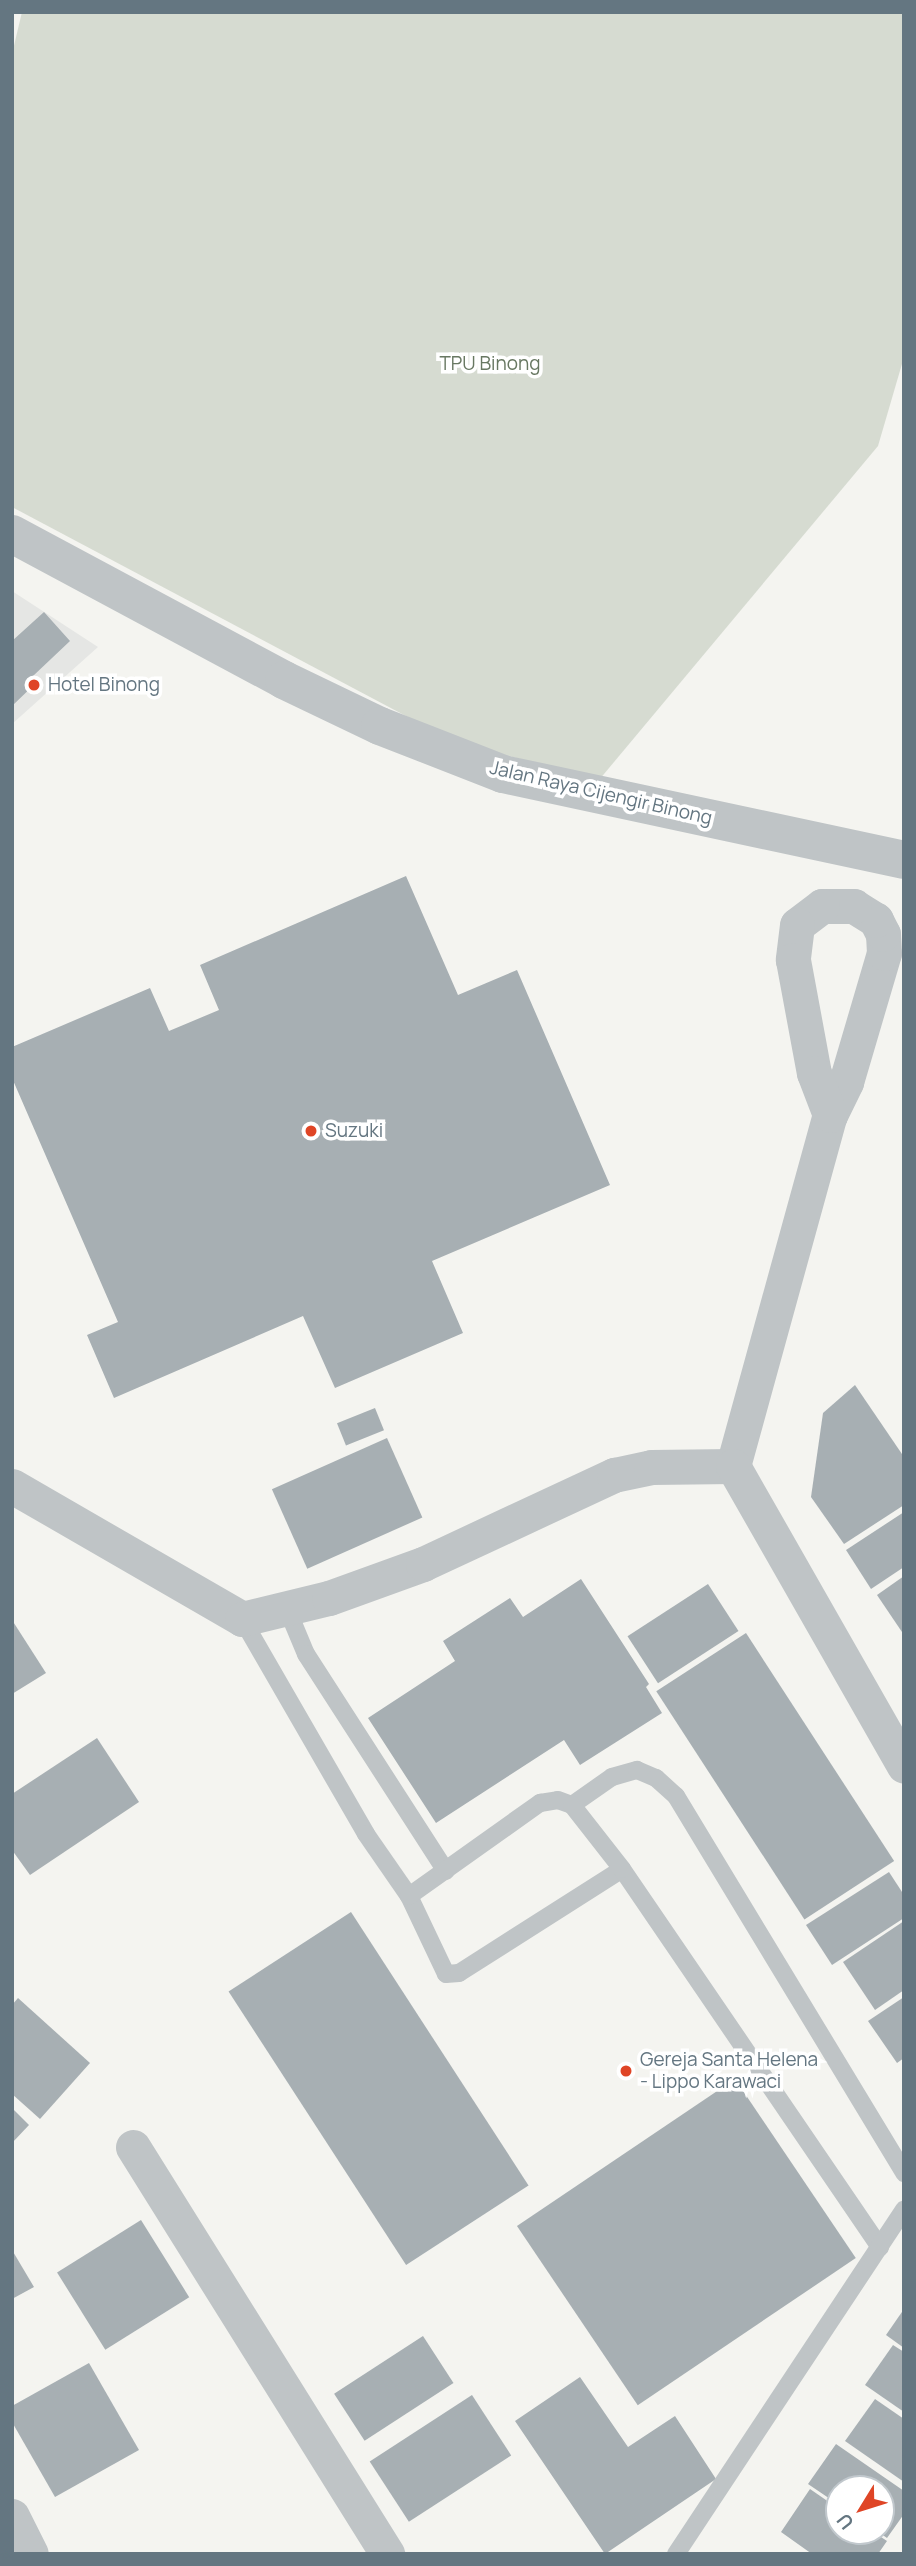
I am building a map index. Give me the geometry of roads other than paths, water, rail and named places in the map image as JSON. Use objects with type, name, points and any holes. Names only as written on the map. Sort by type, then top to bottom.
[{"type":"street","name":"Jalan Raya Cijengir Binong","points":[[12,534],[284,680],[380,726],[503,774],[904,860]]},
{"type":"street","points":[[830,1115],[814,1073],[793,960],[797,925],[822,906],[854,906],[876,920],[883,934],[884,953],[846,1082],[830,1115],[733,1466],[904,1766]]},
{"type":"street","points":[[12,1486],[242,1619],[288,1611],[423,1564],[614,1475],[650,1467],[733,1466]]},
{"type":"street","points":[[133,2147],[387,2554]]},
{"type":"street","points":[[12,2516],[32,2554]]},
{"type":"lane","points":[[288,1611],[306,1654],[446,1871]]},
{"type":"lane","points":[[242,1619],[366,1833],[409,1896],[446,1975],[452,1975],[622,1869]]},
{"type":"lane","points":[[572,1805],[612,1777],[637,1770],[656,1778],[676,1796],[904,2173]]},
{"type":"lane","points":[[409,1896],[540,1803],[558,1800],[572,1805],[622,1869],[880,2247]]},
{"type":"lane","points":[[676,2554],[904,2210]]},
{"type":"place","name":"Hotel Binong","points":[[34,685]]},
{"type":"place","name":"Suzuki","points":[[311,1131]]},
{"type":"place","name":"Gereja Santa Helena - Lippo Karawaci","points":[[626,2071]]},
{"type":"park label","name":"TPU Binong","points":[[490,364]]}]
